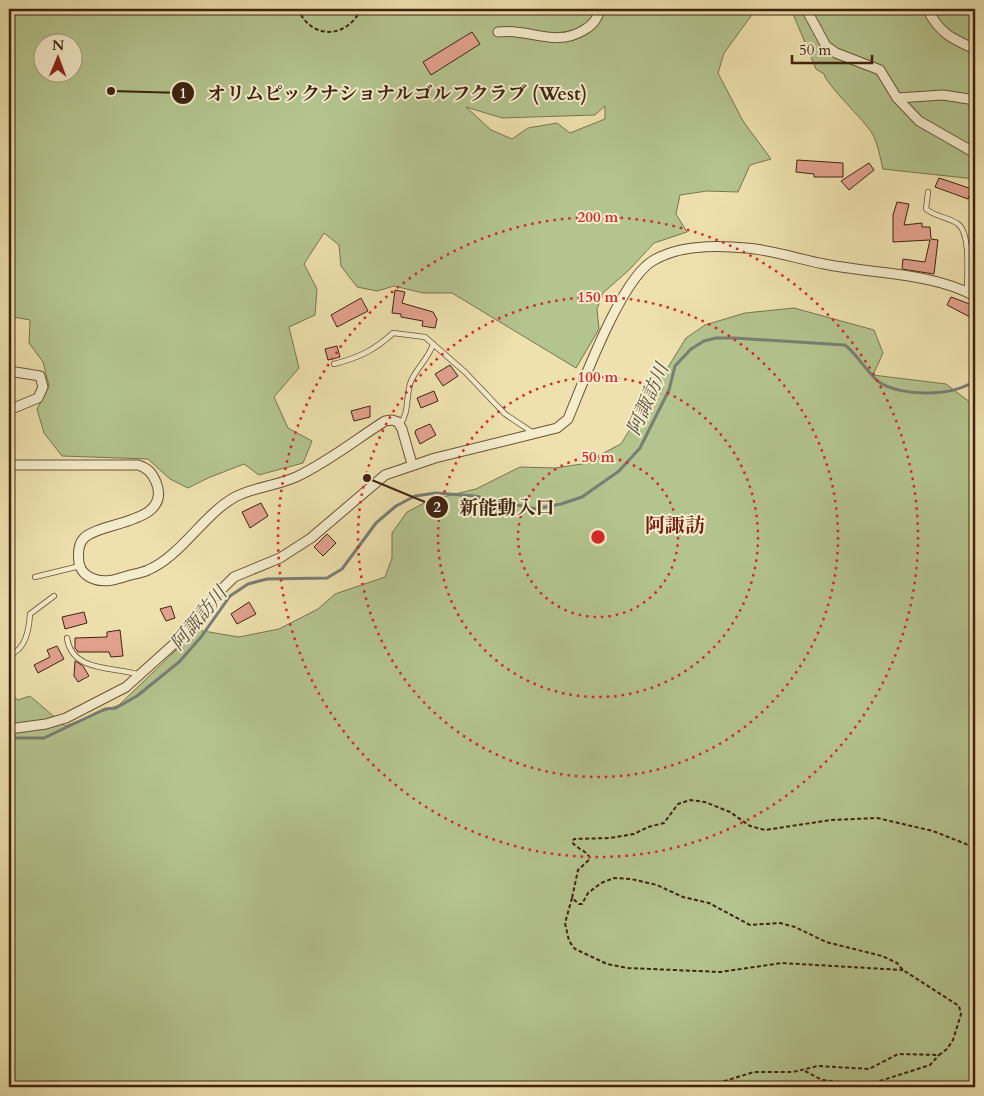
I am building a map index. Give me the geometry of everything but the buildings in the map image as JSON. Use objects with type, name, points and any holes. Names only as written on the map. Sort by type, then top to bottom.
[{"type":"street","points":[[498,32],[511,30],[552,39],[565,38],[575,35],[589,26],[596,20],[600,9]]},
{"type":"street","points":[[806,9],[826,46],[836,53],[880,70],[897,98],[919,120],[975,153]]},
{"type":"street","points":[[927,9],[942,32],[954,40],[975,49]]},
{"type":"street","points":[[897,98],[916,95],[943,95],[975,100]]},
{"type":"street","points":[[9,729],[46,724],[66,718],[107,698],[140,675],[185,634],[215,596],[234,577],[280,558],[311,538],[385,475],[412,464],[556,428],[568,419],[612,319],[634,279],[652,261],[673,253],[702,248],[747,248],[784,254],[823,264],[945,284],[971,293]]},
{"type":"street","points":[[9,371],[40,376],[42,387],[38,398],[9,410]]},
{"type":"street","points":[[9,465],[138,465],[146,468],[151,473],[158,486],[158,495],[150,510],[134,520],[93,532],[84,538],[79,546],[80,566],[84,574],[103,582],[149,570],[163,561],[235,497],[294,478],[346,449],[385,421],[392,420],[400,425],[412,464]]},
{"type":"lane","points":[[928,192],[926,209],[933,214],[958,224],[964,231],[971,293]]},
{"type":"lane","points":[[334,364],[357,358],[380,346],[393,333],[416,334],[425,337],[465,372],[505,414],[536,434]]},
{"type":"lane","points":[[400,425],[406,416],[410,383],[433,344]]},
{"type":"lane","points":[[35,577],[80,566]]},
{"type":"lane","points":[[9,655],[13,654],[25,640],[30,614],[35,608],[44,605],[54,596]]},
{"type":"lane","points":[[67,638],[69,647],[75,656],[91,667],[122,670],[140,675]]},
{"type":"path","points":[[298,9],[306,24],[319,32],[327,32],[345,26],[356,19],[361,9]]},
{"type":"path","points":[[903,970],[782,963],[720,972],[628,968],[606,964],[575,949],[569,941],[565,924],[578,870],[590,859],[587,853],[576,848],[572,842],[574,839],[610,838],[634,834],[648,827],[664,823],[678,804],[690,800],[698,800],[720,807],[756,829],[772,830],[831,820],[871,817],[927,829],[962,842],[975,852]]},
{"type":"path","points":[[572,898],[579,904],[582,904],[591,890],[614,878],[631,879],[657,885],[684,897],[709,904],[750,925],[780,923],[795,927],[826,942],[882,956],[897,963],[903,970],[958,1006],[960,1014],[953,1040],[930,1066],[889,1080],[862,1086],[822,1080],[804,1070]]},
{"type":"path","points":[[705,1087],[754,1072],[786,1073],[818,1066],[869,1069],[898,1054],[939,1055]]},
{"type":"green space","points":[[9,9],[756,9],[724,53],[718,73],[743,121],[771,159],[750,165],[738,192],[707,191],[680,195],[676,214],[687,232],[654,243],[629,270],[603,293],[597,309],[599,329],[576,368],[452,293],[423,293],[394,286],[377,291],[357,287],[341,266],[339,245],[324,233],[304,264],[317,289],[315,315],[289,327],[299,368],[274,397],[288,428],[312,441],[303,463],[259,475],[244,464],[188,488],[170,479],[148,459],[62,456],[44,433],[37,409],[49,386],[43,362],[29,343],[30,320],[13,317],[9,313]],"holes":[[[605,106],[605,119],[570,133],[557,123],[528,128],[512,139],[491,130],[466,107],[502,118],[595,115]]]},
{"type":"green space","points":[[791,9],[975,9],[975,179],[883,169],[873,135],[824,74],[816,69]]},
{"type":"green space","points":[[794,308],[874,330],[883,353],[873,375],[946,384],[975,406],[975,1087],[9,1087],[9,693],[18,700],[30,696],[65,726],[119,705],[197,630],[239,637],[279,629],[318,609],[335,594],[385,577],[392,558],[392,533],[407,512],[430,500],[476,489],[520,467],[555,468],[582,464],[621,444],[686,338],[705,325],[745,313]]},
{"type":"waterway","name":"阿諏訪川","points":[[9,738],[44,738],[105,709],[116,708],[137,696],[179,662],[201,637],[230,596],[248,584],[267,579],[327,578],[342,569],[376,523],[396,506],[415,496],[436,493],[475,496],[536,509],[582,497],[619,471],[640,448],[669,390],[675,366],[691,349],[704,341],[716,338],[734,338],[845,345],[879,382],[900,390],[928,393],[942,392],[955,390],[975,380]]},
{"type":"place","name":"オリムピックナショナルゴルフクラブ (West)","points":[[111,91]]},
{"type":"place","name":"新能動入口","points":[[367,478]]},
{"type":"district","name":"阿諏訪","points":[[675,525]]}]
